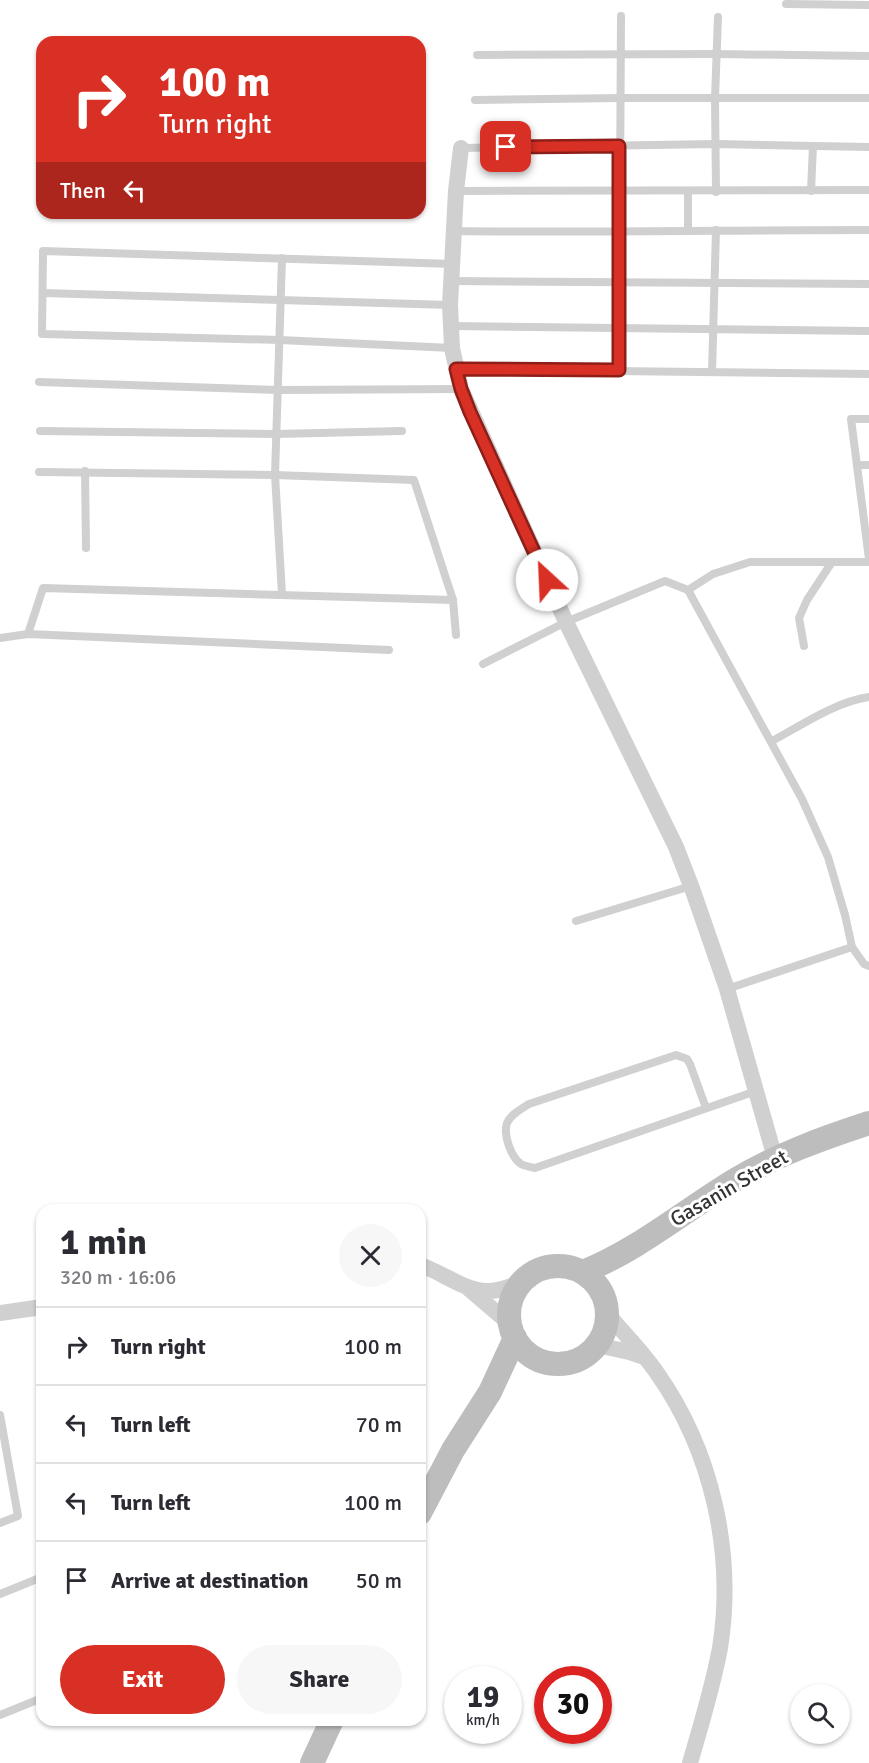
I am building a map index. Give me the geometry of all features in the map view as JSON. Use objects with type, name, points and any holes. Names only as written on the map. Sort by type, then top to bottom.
[{"type":"street","points":[[461,148],[456,191],[450,305],[452,348],[461,389],[566,622],[671,837],[691,886],[727,989],[775,1158]]},
{"type":"street","name":"Gasanin Street","points":[[583,1272],[628,1251],[704,1199],[775,1158],[869,1123]]},
{"type":"street","name":"Gasanin Street","points":[[605,1303],[607,1278],[614,1265],[628,1251]]},
{"type":"street","points":[[426,1268],[464,1285],[486,1291],[501,1290],[522,1282],[539,1270],[554,1266],[568,1267],[583,1272],[594,1282],[605,1303],[677,1404],[705,1467],[715,1504],[721,1538],[724,1611],[720,1648],[690,1763]]},
{"type":"street","points":[[426,1502],[453,1450],[490,1392],[512,1331],[510,1304],[522,1282]]},
{"type":"street","points":[[464,1285],[512,1331],[524,1350],[534,1358],[552,1364],[570,1362],[587,1355],[597,1345],[606,1327],[605,1303]]},
{"type":"street","points":[[0,1313],[36,1308]]},
{"type":"street","points":[[597,1345],[645,1358]]},
{"type":"street","points":[[490,1392],[510,1373],[534,1358]]},
{"type":"street","points":[[312,1763],[329,1726]]},
{"type":"lane","points":[[786,4],[869,5]]},
{"type":"lane","points":[[619,370],[621,16]]},
{"type":"lane","points":[[716,192],[718,17]]},
{"type":"lane","points":[[477,55],[869,56]]},
{"type":"lane","points":[[475,100],[869,98]]},
{"type":"lane","points":[[461,148],[716,144],[869,147]]},
{"type":"lane","points":[[811,191],[813,147]]},
{"type":"lane","points":[[456,191],[869,190]]},
{"type":"lane","points":[[688,191],[688,231]]},
{"type":"lane","points":[[454,231],[620,233],[716,230],[869,230]]},
{"type":"lane","points":[[712,372],[711,328],[716,230]]},
{"type":"lane","points":[[452,348],[280,340],[42,334],[43,251],[282,258],[453,273],[620,282],[869,284]]},
{"type":"lane","points":[[282,258],[275,475],[282,594]]},
{"type":"lane","points":[[43,293],[450,305]]},
{"type":"lane","points":[[450,326],[869,331]]},
{"type":"lane","points":[[456,369],[869,374]]},
{"type":"lane","points":[[39,382],[278,390],[461,389]]},
{"type":"lane","points":[[688,590],[713,574],[750,562],[869,561],[866,504],[851,419],[869,419]]},
{"type":"lane","points":[[40,432],[276,434],[402,431]]},
{"type":"lane","points":[[858,465],[869,465]]},
{"type":"lane","points":[[85,471],[86,548]]},
{"type":"lane","points":[[39,472],[275,475],[414,480],[453,600],[456,635]]},
{"type":"lane","points":[[804,646],[800,618],[807,600],[832,562]]},
{"type":"lane","points":[[483,664],[566,622],[665,581],[688,590],[802,799],[828,857],[852,948],[864,964],[869,966]]},
{"type":"lane","points":[[27,634],[43,588],[453,600]]},
{"type":"lane","points":[[0,638],[27,634],[388,650]]},
{"type":"lane","points":[[771,741],[831,710],[869,697]]},
{"type":"lane","points":[[576,921],[691,886]]},
{"type":"lane","points":[[727,989],[852,948]]},
{"type":"lane","points":[[706,1108],[690,1064],[687,1059],[676,1055],[529,1104],[511,1118],[507,1125],[508,1140],[514,1157],[522,1165],[535,1168],[756,1091]]},
{"type":"lane","points":[[0,1415],[18,1516],[0,1523]]},
{"type":"lane","points":[[0,1594],[36,1579]]},
{"type":"lane","points":[[0,1715],[36,1700]]},
{"type":"route","points":[[506,147],[619,146],[619,370],[456,369],[470,412],[547,580]]}]
